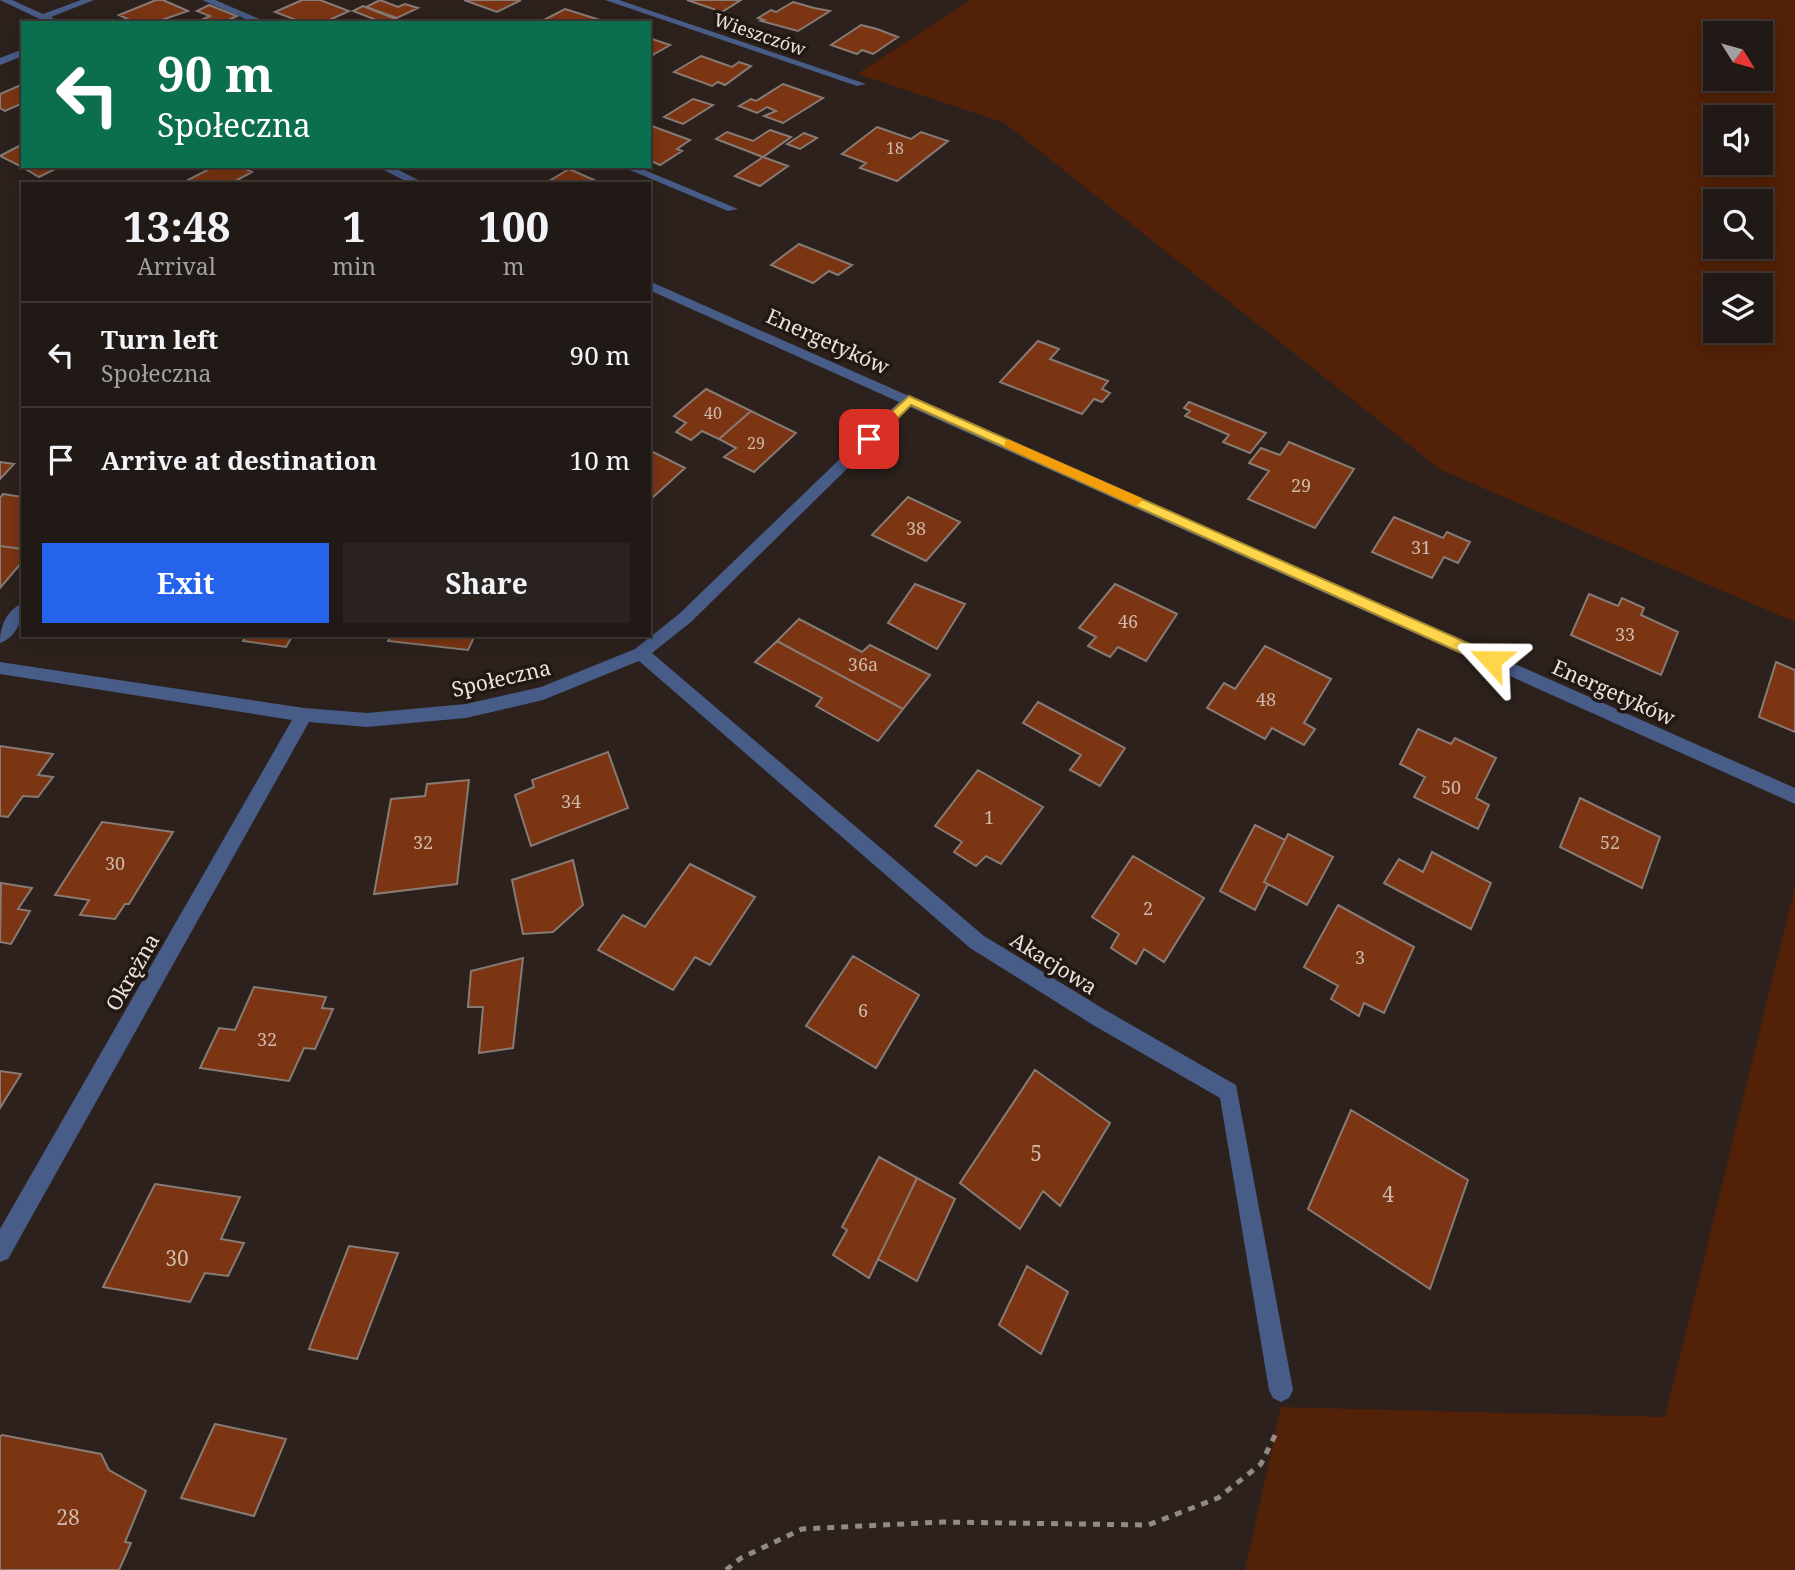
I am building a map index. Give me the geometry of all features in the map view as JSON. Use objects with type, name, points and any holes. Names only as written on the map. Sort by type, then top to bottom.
[{"type":"street","points":[[5,0],[51,21]]},
{"type":"street","points":[[44,18],[89,0]]},
{"type":"street","points":[[207,0],[259,21]]},
{"type":"street","name":"Wieszczów","points":[[610,0],[861,84]]},
{"type":"street","points":[[0,62],[21,53]]},
{"type":"street","points":[[385,168],[417,182]]},
{"type":"street","points":[[630,168],[732,209]]},
{"type":"street","name":"Energetyków","points":[[651,286],[1795,796]]},
{"type":"street","name":"Społeczna","points":[[0,668],[304,715],[367,720],[467,710],[543,693],[640,653],[685,618],[909,400]]},
{"type":"street","points":[[0,637],[21,611]]},
{"type":"street","name":"Akacjowa","points":[[640,653],[977,942],[1100,1018],[1229,1092],[1281,1390]]},
{"type":"street","name":"Okrężna","points":[[0,1251],[304,715]]},
{"type":"path","points":[[726,1570],[740,1558],[802,1529],[942,1522],[1148,1525],[1218,1498],[1261,1464],[1279,1428],[1281,1390]]},
{"type":"shaded area","points":[[970,0],[1795,0],[1795,622],[1441,470],[1003,122],[857,74]]},
{"type":"shaded area","points":[[1795,887],[1795,1570],[1245,1570],[1281,1407],[1665,1417]]},
{"type":"building","points":[[156,0],[163,0],[188,11],[159,21],[132,21],[119,15]]},
{"type":"building","points":[[302,0],[320,0],[349,11],[327,21],[299,21],[275,12]]},
{"type":"building","points":[[380,0],[398,7],[405,4],[418,8],[397,18],[366,7]]},
{"type":"building","points":[[464,0],[521,0],[497,12]]},
{"type":"building","points":[[687,0],[741,0],[722,12]]},
{"type":"building","points":[[793,2],[830,11],[798,31],[758,18],[771,10],[776,12]]},
{"type":"building","points":[[209,5],[237,16],[226,21],[199,21],[210,16],[197,11]]},
{"type":"building","points":[[363,6],[401,21],[379,21],[353,11]]},
{"type":"building","points":[[565,9],[597,19],[594,21],[542,21]]},
{"type":"building","points":[[861,25],[898,37],[873,54],[862,50],[857,54],[831,45]]},
{"type":"building","points":[[651,39],[670,45],[651,56]]},
{"type":"building","points":[[701,56],[732,67],[739,62],[751,66],[725,85],[718,82],[712,86],[674,72]]},
{"type":"building","points":[[783,84],[823,98],[783,123],[764,116],[776,111],[767,107],[757,113],[739,106],[751,99],[756,101]]},
{"type":"building","points":[[21,85],[21,104],[5,111],[0,108],[0,94]]},
{"type":"building","points":[[693,99],[713,105],[683,124],[664,117]]},
{"type":"building","points":[[651,126],[690,140],[677,149],[682,151],[660,165],[651,161]]},
{"type":"building","points":[[877,127],[911,139],[921,132],[948,141],[897,181],[860,168],[866,163],[842,154]]},
{"type":"building","points":[[770,130],[791,137],[763,157],[716,139],[727,132],[753,141]]},
{"type":"building","points":[[804,133],[817,138],[800,149],[787,144]]},
{"type":"building","points":[[21,145],[21,166],[0,156]]},
{"type":"building","points":[[763,157],[788,166],[760,186],[735,176]]},
{"type":"building","points":[[24,168],[57,168],[39,177]]},
{"type":"building","points":[[211,168],[243,168],[252,172],[234,182],[186,181]]},
{"type":"building","points":[[569,169],[598,182],[547,182]]},
{"type":"building","points":[[799,244],[852,265],[838,275],[829,271],[813,283],[771,265]]},
{"type":"building","points":[[1038,341],[1059,349],[1050,359],[1108,381],[1102,389],[1110,393],[1102,402],[1094,399],[1082,414],[1000,382]]},
{"type":"building","points":[[706,389],[751,411],[719,439],[702,431],[691,440],[676,432],[686,423],[674,416]]},
{"type":"building","points":[[1189,402],[1266,433],[1250,453],[1223,442],[1229,435],[1185,416],[1190,411],[1184,408]]},
{"type":"building","points":[[751,411],[796,433],[754,472],[724,457],[736,448],[719,439]]},
{"type":"building","points":[[1289,442],[1354,469],[1315,528],[1248,499],[1269,471],[1249,463],[1261,448],[1280,455]]},
{"type":"building","points":[[651,451],[685,468],[651,498]]},
{"type":"building","points":[[0,462],[14,464],[0,479]]},
{"type":"building","points":[[3,494],[21,497],[21,549],[0,546],[0,498]]},
{"type":"building","points":[[908,497],[960,522],[926,561],[872,535]]},
{"type":"building","points":[[1394,517],[1443,538],[1447,532],[1470,542],[1458,563],[1444,557],[1432,578],[1372,552]]},
{"type":"building","points":[[0,546],[21,549],[21,563],[0,588]]},
{"type":"building","points":[[915,584],[965,604],[937,649],[888,623]]},
{"type":"building","points":[[1115,584],[1177,614],[1146,661],[1118,647],[1110,657],[1088,646],[1096,637],[1079,628]]},
{"type":"building","points":[[1589,594],[1618,606],[1622,598],[1644,608],[1641,615],[1678,632],[1661,675],[1571,635]]},
{"type":"building","points":[[799,619],[862,652],[870,645],[930,675],[903,709],[777,641]]},
{"type":"building","points":[[245,637],[292,637],[286,647],[243,641]]},
{"type":"building","points":[[390,637],[474,637],[468,650],[388,641]]},
{"type":"building","points":[[777,641],[903,709],[878,741],[816,706],[822,698],[755,662]]},
{"type":"building","points":[[1265,646],[1331,679],[1304,723],[1315,729],[1304,745],[1272,728],[1265,739],[1207,708],[1224,683],[1235,689]]},
{"type":"building","points":[[1776,662],[1795,670],[1795,732],[1759,717]]},
{"type":"building","points":[[1038,702],[1125,748],[1100,786],[1070,770],[1081,755],[1023,723]]},
{"type":"building","points":[[1418,729],[1451,744],[1455,738],[1496,758],[1476,798],[1489,805],[1478,829],[1414,797],[1425,777],[1400,764]]},
{"type":"building","points":[[0,746],[53,754],[38,775],[53,777],[38,797],[23,796],[8,817],[0,816]]},
{"type":"building","points":[[608,752],[628,808],[531,846],[515,795],[534,787],[532,780]]},
{"type":"building","points":[[978,770],[1043,807],[1001,864],[986,856],[976,866],[954,852],[962,842],[935,826]]},
{"type":"building","points":[[469,780],[457,884],[374,894],[391,799],[425,796],[427,784]]},
{"type":"building","points":[[1580,798],[1660,837],[1642,888],[1560,847]]},
{"type":"building","points":[[102,822],[173,832],[129,904],[125,904],[115,919],[80,915],[89,900],[55,895]]},
{"type":"building","points":[[1255,825],[1285,840],[1264,882],[1268,884],[1255,910],[1220,891]]},
{"type":"building","points":[[1288,834],[1333,857],[1307,905],[1264,882]]},
{"type":"building","points":[[1432,852],[1491,883],[1471,929],[1384,883],[1399,859],[1423,872]]},
{"type":"building","points":[[1133,856],[1204,898],[1164,962],[1144,949],[1136,964],[1111,948],[1119,934],[1092,917]]},
{"type":"building","points":[[573,860],[583,905],[553,932],[523,934],[512,880]]},
{"type":"building","points":[[690,864],[755,897],[710,965],[695,957],[673,990],[598,950],[623,915],[645,927]]},
{"type":"building","points":[[1,883],[32,888],[18,909],[30,911],[11,944],[0,942]]},
{"type":"building","points":[[1338,905],[1414,947],[1384,1013],[1364,1003],[1359,1016],[1331,999],[1338,986],[1304,967]]},
{"type":"building","points":[[853,956],[919,995],[876,1068],[806,1026]]},
{"type":"building","points":[[523,958],[513,1048],[479,1053],[483,1007],[468,1007],[471,971]]},
{"type":"building","points":[[254,987],[326,997],[322,1008],[333,1009],[315,1049],[304,1048],[289,1081],[200,1068],[219,1028],[235,1030]]},
{"type":"building","points":[[1035,1070],[1110,1123],[1060,1206],[1043,1191],[1020,1229],[960,1183]]},
{"type":"building","points":[[0,1071],[21,1074],[0,1108]]},
{"type":"building","points":[[1351,1110],[1468,1180],[1430,1289],[1308,1209]]},
{"type":"building","points":[[879,1157],[917,1178],[869,1278],[833,1255],[847,1230],[842,1227]]},
{"type":"building","points":[[917,1178],[955,1199],[917,1281],[878,1259]]},
{"type":"building","points":[[155,1184],[240,1197],[221,1239],[244,1243],[228,1276],[205,1273],[190,1302],[103,1287]]},
{"type":"building","points":[[349,1246],[398,1253],[357,1359],[309,1349]]},
{"type":"building","points":[[1027,1266],[1068,1292],[1041,1354],[999,1325]]},
{"type":"building","points":[[215,1424],[286,1439],[254,1516],[181,1498]]},
{"type":"building","points":[[2,1435],[101,1454],[109,1470],[146,1491],[125,1542],[131,1543],[119,1570],[0,1570]]},
{"type":"slow traffic","points":[[1009,444],[1136,501]]},
{"type":"route","points":[[869,439],[909,400],[1491,660]]}]
